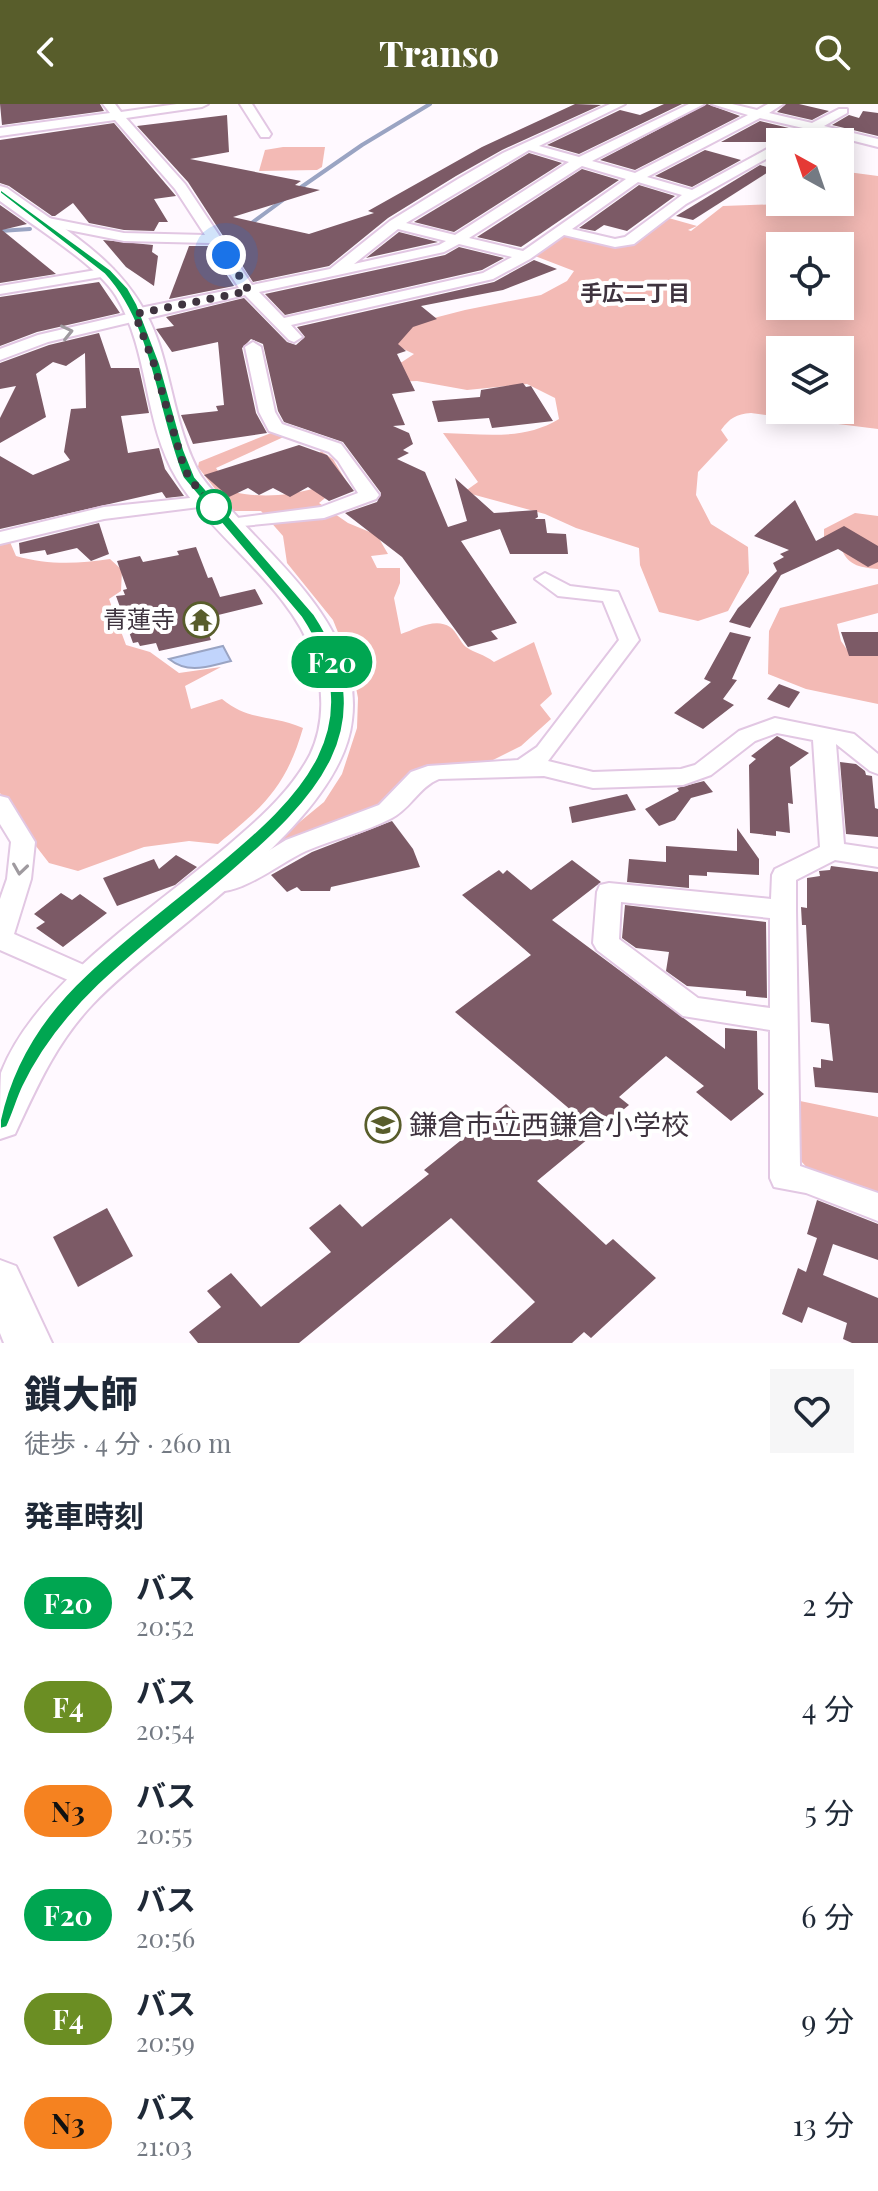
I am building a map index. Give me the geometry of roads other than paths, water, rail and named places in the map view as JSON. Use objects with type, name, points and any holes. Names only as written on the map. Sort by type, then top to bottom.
[{"type":"main road","points":[[0,192],[108,272],[122,288],[154,364],[189,478],[307,614],[323,639],[334,666],[336,723],[326,756],[305,792],[275,825],[93,980],[63,1012],[36,1047],[14,1085],[0,1121]]},
{"type":"main road","points":[[0,1281],[28,1343]]},
{"type":"street","points":[[0,132],[114,110],[202,104]]},
{"type":"street","points":[[246,104],[265,134]]},
{"type":"street","points":[[335,272],[395,224],[527,146],[619,104]]},
{"type":"street","points":[[0,355],[43,338],[136,316],[434,253],[581,161],[698,104]]},
{"type":"street","points":[[718,104],[811,128],[843,111]]},
{"type":"street","points":[[280,323],[473,280],[525,256],[637,177],[777,104]]},
{"type":"street","points":[[114,110],[180,187],[249,291],[294,337]]},
{"type":"street","points":[[854,138],[878,143]]},
{"type":"street","points":[[527,146],[693,194]]},
{"type":"street","points":[[560,230],[615,243],[629,241],[693,194],[766,154]]},
{"type":"street","points":[[38,220],[124,237],[216,239]]},
{"type":"street","points":[[395,224],[525,256]]},
{"type":"street","points":[[0,290],[108,272]]},
{"type":"street","points":[[229,524],[324,512],[370,495],[357,483],[343,455],[335,448],[275,427],[267,412],[253,347]]},
{"type":"street","points":[[0,538],[104,513],[144,511],[209,501]]},
{"type":"street","points":[[523,768],[545,752],[629,640],[611,596],[565,592],[545,579]]},
{"type":"street","points":[[205,886],[253,872],[295,846],[387,811],[419,778],[436,771],[544,768],[593,780],[683,777],[703,770],[747,736],[775,725],[846,739],[878,766]]},
{"type":"street","points":[[824,733],[832,851]]},
{"type":"street","points":[[0,804],[23,842],[19,879],[0,938],[93,980]]},
{"type":"street","points":[[878,858],[832,851],[784,875],[783,910],[785,1178],[806,1180],[878,1207]]},
{"type":"street","points":[[783,910],[609,892],[606,943],[692,1008],[785,1021]]},
{"type":"water","points":[[223,646],[231,661],[192,668],[169,659]]},
{"type":"waterway","points":[[297,190],[362,145],[430,104]]},
{"type":"waterway","points":[[249,225],[287,197]]},
{"type":"waterway","points":[[0,231],[30,229]]},
{"type":"place","name":"青蓮寺","points":[[201,620]]},
{"type":"place","name":"鎌倉市立西鎌倉小学校","points":[[383,1125]]},
{"type":"district","name":"手広二丁目","points":[[635,293]]}]
